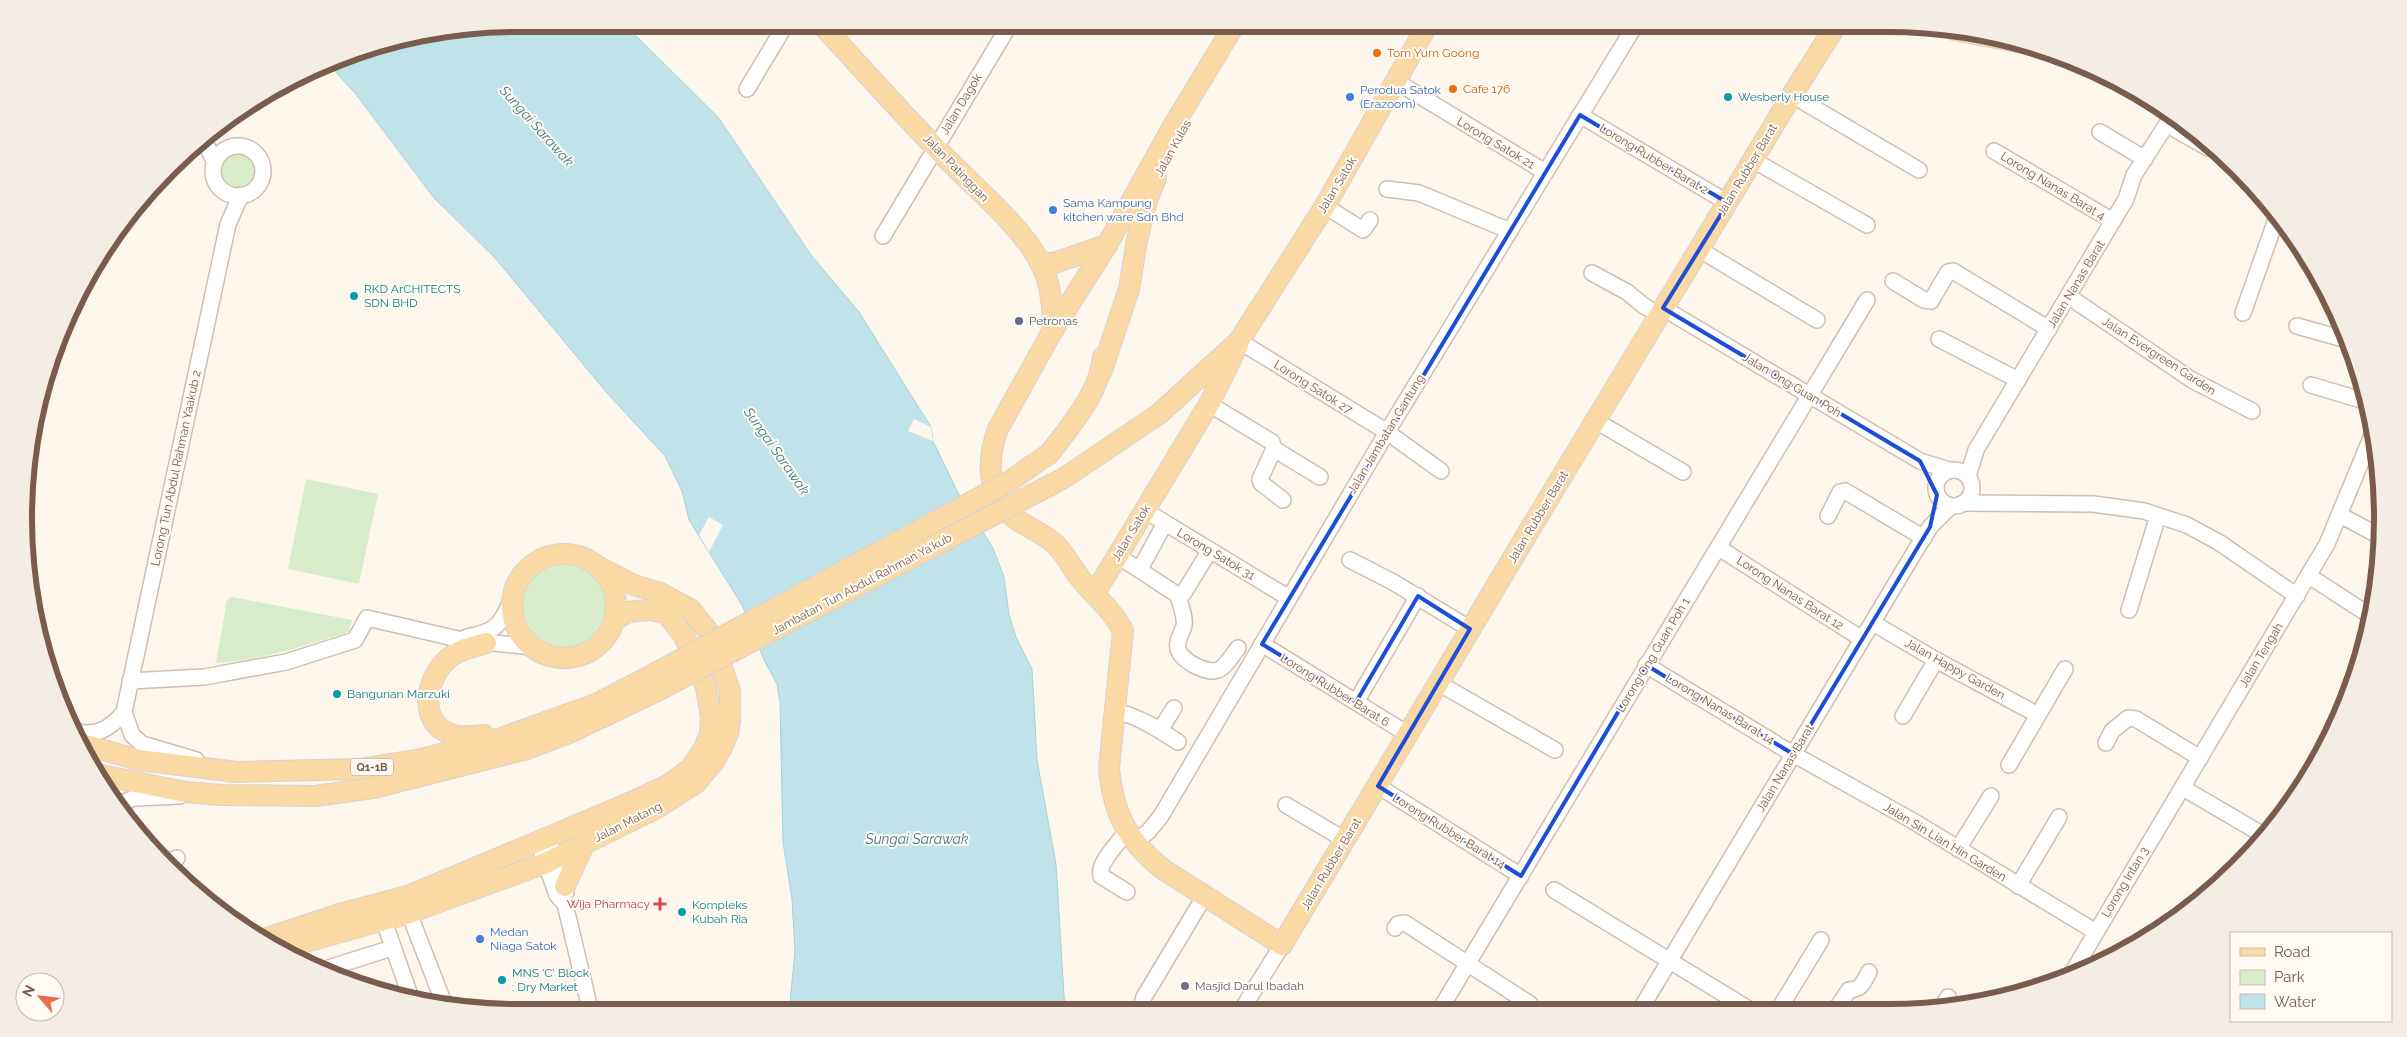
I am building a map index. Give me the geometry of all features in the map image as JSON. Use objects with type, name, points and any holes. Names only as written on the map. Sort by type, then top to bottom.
[{"type":"main road","name":"Jalan Patinggan","points":[[828,32],[935,148],[1003,215],[1033,251],[1040,263],[1053,311],[1053,330]]},
{"type":"main road","name":"Jalan Kulas","points":[[1231,32],[1148,170],[1107,245],[1053,330],[998,429],[992,446],[990,463],[992,480],[998,500],[1011,515],[1054,543],[1081,579],[1118,620],[1123,631],[1110,752],[1110,788],[1117,814],[1130,837],[1149,859],[1204,897],[1282,945]]},
{"type":"main road","name":"Jalan Kulas","points":[[1050,453],[1073,422],[1102,370],[1129,289],[1137,240],[1147,200],[1173,147],[1241,32]]},
{"type":"main road","name":"Jalan Satok","points":[[1095,593],[1209,404],[1232,360],[1239,341],[1325,206],[1424,32]]},
{"type":"main road","name":"Jalan Rubber Barat","points":[[1282,945],[1440,684],[1470,629],[1832,32]]},
{"type":"main road","name":"Jalan Kulas","points":[[1102,370],[1105,342],[1115,307],[1128,240],[1148,170]]},
{"type":"main road","points":[[1040,263],[1054,263],[1107,245]]},
{"type":"main road","name":"Jalan Satok","points":[[1064,478],[1159,414],[1239,341]]},
{"type":"main road","name":"Jambatan Tun Abdul Rahman Ya'kub","points":[[656,682],[1010,481],[1050,453]]},
{"type":"main road","name":"Jambatan Tun Abdul Rahman Ya'kub","points":[[656,682],[1064,478]]},
{"type":"main road","points":[[572,554],[591,561],[599,567],[611,583],[616,609],[614,620],[605,639],[589,652],[580,656],[556,657],[532,647],[524,639],[515,624],[512,607],[513,597],[522,576],[536,562],[554,555],[572,554]]},
{"type":"main road","name":"Jalan Matang","points":[[556,878],[584,844],[657,808],[696,784],[722,747],[728,734],[730,720],[730,690],[726,675],[711,635],[702,622],[690,609],[674,599],[634,585],[599,567]]},
{"type":"main road","name":"Jalan Matang","points":[[271,937],[340,914],[408,896],[543,840],[668,785],[690,769],[703,750],[710,735],[712,717],[706,688],[684,636],[666,613],[650,610],[628,612],[614,620]]},
{"type":"main road","points":[[486,643],[464,649],[451,657],[432,680],[428,706],[434,721],[456,736],[473,736],[524,729]]},
{"type":"main road","points":[[106,776],[185,792],[221,795],[315,796],[373,788],[527,749],[569,733],[656,682]]},
{"type":"main road","name":"Q1-1B","points":[[89,745],[139,760],[214,769],[290,772],[360,769],[421,759],[490,742],[656,682]]},
{"type":"main road","points":[[289,946],[409,913],[522,871],[556,878],[584,844]]},
{"type":"street","points":[[747,89],[781,32]]},
{"type":"street","name":"Jalan Dagok","points":[[884,236],[1005,32]]},
{"type":"street","name":"Jalan Jambatan Gantung","points":[[1127,892],[1101,876],[1102,865],[1130,837],[1148,832],[1161,816],[1387,432],[1631,32]]},
{"type":"street","name":"Lorong Satok 21","points":[[1397,82],[1544,172]]},
{"type":"street","points":[[1792,95],[1919,170]]},
{"type":"street","name":"Lorong Rubber Barat 2","points":[[1580,115],[1728,203]]},
{"type":"street","name":"Jalan Nanas Barat","points":[[1951,470],[1976,450],[2126,199],[2134,175],[2174,125]]},
{"type":"street","points":[[2126,199],[2174,126]]},
{"type":"street","points":[[2100,132],[2145,159]]},
{"type":"street","points":[[211,143],[226,149]]},
{"type":"street","points":[[206,146],[214,162],[214,177],[222,190],[228,224]]},
{"type":"street","points":[[214,162],[226,149],[239,146],[247,148],[259,158],[262,166],[262,174],[256,187],[246,194],[232,195],[222,190]]},
{"type":"street","name":"Lorong Nanas Barat 4","points":[[1994,151],[2113,221]]},
{"type":"street","points":[[1754,160],[1867,225]]},
{"type":"street","points":[[1387,189],[1419,193],[1510,231]]},
{"type":"street","points":[[228,224],[241,195]]},
{"type":"street","points":[[1325,206],[1363,230],[1370,220]]},
{"type":"street","name":"Lorong Tun Abdul Rahman Yaakub 2","points":[[124,712],[228,224]]},
{"type":"street","points":[[2242,313],[2274,224]]},
{"type":"street","points":[[1700,250],[1817,320]]},
{"type":"street","points":[[1894,281],[1924,300],[1931,301],[1948,272],[1954,271],[2048,329]]},
{"type":"street","name":"Jalan Ong Guan Poh","points":[[1592,273],[1627,292],[1644,306],[1662,311],[1920,461],[1951,470]]},
{"type":"street","name":"Jalan Evergreen Garden","points":[[2068,296],[2192,380],[2252,411]]},
{"type":"street","name":"Lorong Ong Guan Poh 1","points":[[1444,1004],[1867,300]]},
{"type":"street","points":[[2297,326],[2340,338]]},
{"type":"street","points":[[1939,339],[2018,380]]},
{"type":"street","name":"Lorong Satok 27","points":[[1239,341],[1387,432],[1441,471]]},
{"type":"street","points":[[2311,386],[2359,400]]},
{"type":"street","points":[[1209,404],[1272,442],[1274,449],[1260,479],[1261,483],[1283,500]]},
{"type":"street","points":[[1596,421],[1683,472]]},
{"type":"street","name":"Jalan Tengah","points":[[2183,788],[2309,576],[2340,515],[2369,446]]},
{"type":"street","points":[[1274,449],[1320,477]]},
{"type":"street","name":"Jalan Nanas Barat","points":[[1970,483],[1976,450]]},
{"type":"street","name":"Jalan Ong Guan Poh","points":[[1920,461],[1937,492]]},
{"type":"street","points":[[1989,502],[1970,483],[1951,470],[1940,476],[1937,492],[1946,504],[1979,505],[1989,502],[2098,504],[2144,511],[2187,525],[2220,543],[2297,596]]},
{"type":"street","points":[[1957,505],[1970,495],[1970,483]]},
{"type":"street","points":[[1828,516],[1840,492],[1845,492],[1927,532]]},
{"type":"street","name":"Jalan Nanas Barat","points":[[1927,532],[1937,492]]},
{"type":"street","name":"Jalan Nanas Barat","points":[[1644,1004],[1927,532],[1957,505]]},
{"type":"street","name":"Lorong Satok 31","points":[[1144,510],[1289,598]]},
{"type":"street","points":[[2340,515],[2374,533]]},
{"type":"street","points":[[2129,610],[2158,516]]},
{"type":"street","points":[[1140,569],[1165,523]]},
{"type":"street","name":"Lorong Nanas Barat 12","points":[[1719,548],[1862,639]]},
{"type":"street","points":[[1117,556],[1178,595],[1184,594],[1210,550]]},
{"type":"street","points":[[1350,560],[1418,596],[1470,629]]},
{"type":"street","points":[[2309,576],[2365,612]]},
{"type":"street","points":[[1178,595],[1185,624],[1178,640],[1178,649],[1184,658],[1208,671],[1214,672],[1222,668],[1238,648]]},
{"type":"street","points":[[1356,702],[1418,596]]},
{"type":"street","points":[[458,638],[485,634],[496,628],[503,620],[513,597]]},
{"type":"street","points":[[130,681],[204,677],[286,662],[355,640],[367,618],[486,643],[532,647]]},
{"type":"street","name":"Jalan Happy Garden","points":[[1872,623],[2038,715]]},
{"type":"street","name":"Lorong Rubber Barat 6","points":[[1262,644],[1409,735]]},
{"type":"street","points":[[1903,716],[1936,660]]},
{"type":"street","name":"Lorong Nanas Barat 14","points":[[1646,665],[1793,754]]},
{"type":"street","points":[[2009,765],[2065,669]]},
{"type":"street","points":[[1440,684],[1555,750]]},
{"type":"street","points":[[1160,730],[1174,708]]},
{"type":"street","points":[[1115,711],[1127,714],[1160,730],[1178,742]]},
{"type":"street","points":[[82,732],[97,733],[112,726],[124,712]]},
{"type":"street","points":[[124,712],[132,735],[142,744],[197,761],[214,769]]},
{"type":"street","points":[[2106,743],[2112,731],[2128,718],[2136,719],[2200,758]]},
{"type":"street","name":"Jalan Sin Lian Hin Garden","points":[[1793,754],[1958,849],[2096,932]]},
{"type":"street","name":"Lorong Rubber Barat 14","points":[[1378,786],[1521,876]]},
{"type":"street","points":[[2183,788],[2259,833]]},
{"type":"street","name":"Lorong Intan 3","points":[[2075,967],[2183,788]]},
{"type":"street","points":[[124,802],[134,798],[178,797],[185,792]]},
{"type":"street","points":[[1958,849],[1990,796]]},
{"type":"street","points":[[1286,805],[1345,840]]},
{"type":"street","points":[[2018,886],[2059,817]]},
{"type":"street","points":[[543,840],[556,878],[589,1004]]},
{"type":"street","points":[[1554,890],[1740,1004]]},
{"type":"street","points":[[1142,1004],[1144,997],[1204,897]]},
{"type":"street","points":[[409,913],[442,998]]},
{"type":"street","points":[[384,920],[403,990]]},
{"type":"street","points":[[1395,928],[1398,924],[1405,923],[1530,1004]]},
{"type":"street","points":[[1783,1004],[1821,940]]},
{"type":"street","name":"Jalan Rubber Barat","points":[[1245,1004],[1282,945]]},
{"type":"street","points":[[331,967],[392,948]]},
{"type":"street","points":[[1839,1004],[1849,990],[1858,989],[1863,985],[1869,972]]},
{"type":"highlighted area","points":[[1580,115],[1728,203],[1663,308],[1920,461],[1937,495],[1930,527],[1793,754],[1646,665],[1521,876],[1378,786],[1470,629],[1418,596],[1356,702],[1262,644]]},
{"type":"green space","points":[[242,150],[250,153],[256,159],[259,171],[256,183],[250,189],[234,192],[226,189],[220,183],[217,167],[220,159],[226,153]]},
{"type":"green space","points":[[306,479],[378,494],[359,584],[288,569]]},
{"type":"green space","points":[[564,565],[580,568],[594,577],[603,591],[606,607],[603,623],[594,637],[580,646],[564,649],[548,646],[534,637],[525,623],[522,607],[525,591],[534,577],[548,568]]},
{"type":"green space","points":[[231,597],[352,620],[349,632],[266,656],[216,663],[227,600]]},
{"type":"water","name":"Sungai Sarawak","points":[[518,32],[632,32],[718,117],[811,255],[859,312],[931,427],[933,441],[957,491],[993,548],[1004,577],[1009,615],[1016,637],[1032,669],[1037,760],[1056,864],[1065,1004],[790,1004],[795,952],[792,899],[783,842],[780,702],[777,684],[764,660],[742,605],[689,520],[682,491],[665,456],[607,393],[495,258],[434,198],[355,93],[333,69],[362,58],[424,42],[455,37]]},
{"type":"pier","points":[[914,419],[931,427],[933,441],[908,431]]},
{"type":"pier","points":[[709,517],[723,525],[709,552],[699,535]]},
{"type":"place","name":"Tom Yum Goong","points":[[1377,53]]},
{"type":"place","name":"Cafe 176","points":[[1453,89]]},
{"type":"place","name":"Perodua Satok (Erazoom)","points":[[1350,97]]},
{"type":"place","name":"Wesberly House","points":[[1728,97]]},
{"type":"place","name":"Sama Kampung kitchen ware Sdn Bhd","points":[[1053,210]]},
{"type":"place","name":"RKD ArCHITECTS SDN BHD","points":[[354,296]]},
{"type":"place","name":"Petronas","points":[[1019,321]]},
{"type":"place","name":"Bangunan Marzuki","points":[[337,694]]},
{"type":"place","name":"Wija Pharmacy","points":[[660,904]]},
{"type":"place","name":"Kompleks Kubah Ria","points":[[682,912]]},
{"type":"place","name":"Medan Niaga Satok","points":[[480,939]]},
{"type":"place","name":"MNS 'C' Block : Dry Market","points":[[502,980]]},
{"type":"place","name":"Masjid Darul Ibadah","points":[[1185,986]]}]
